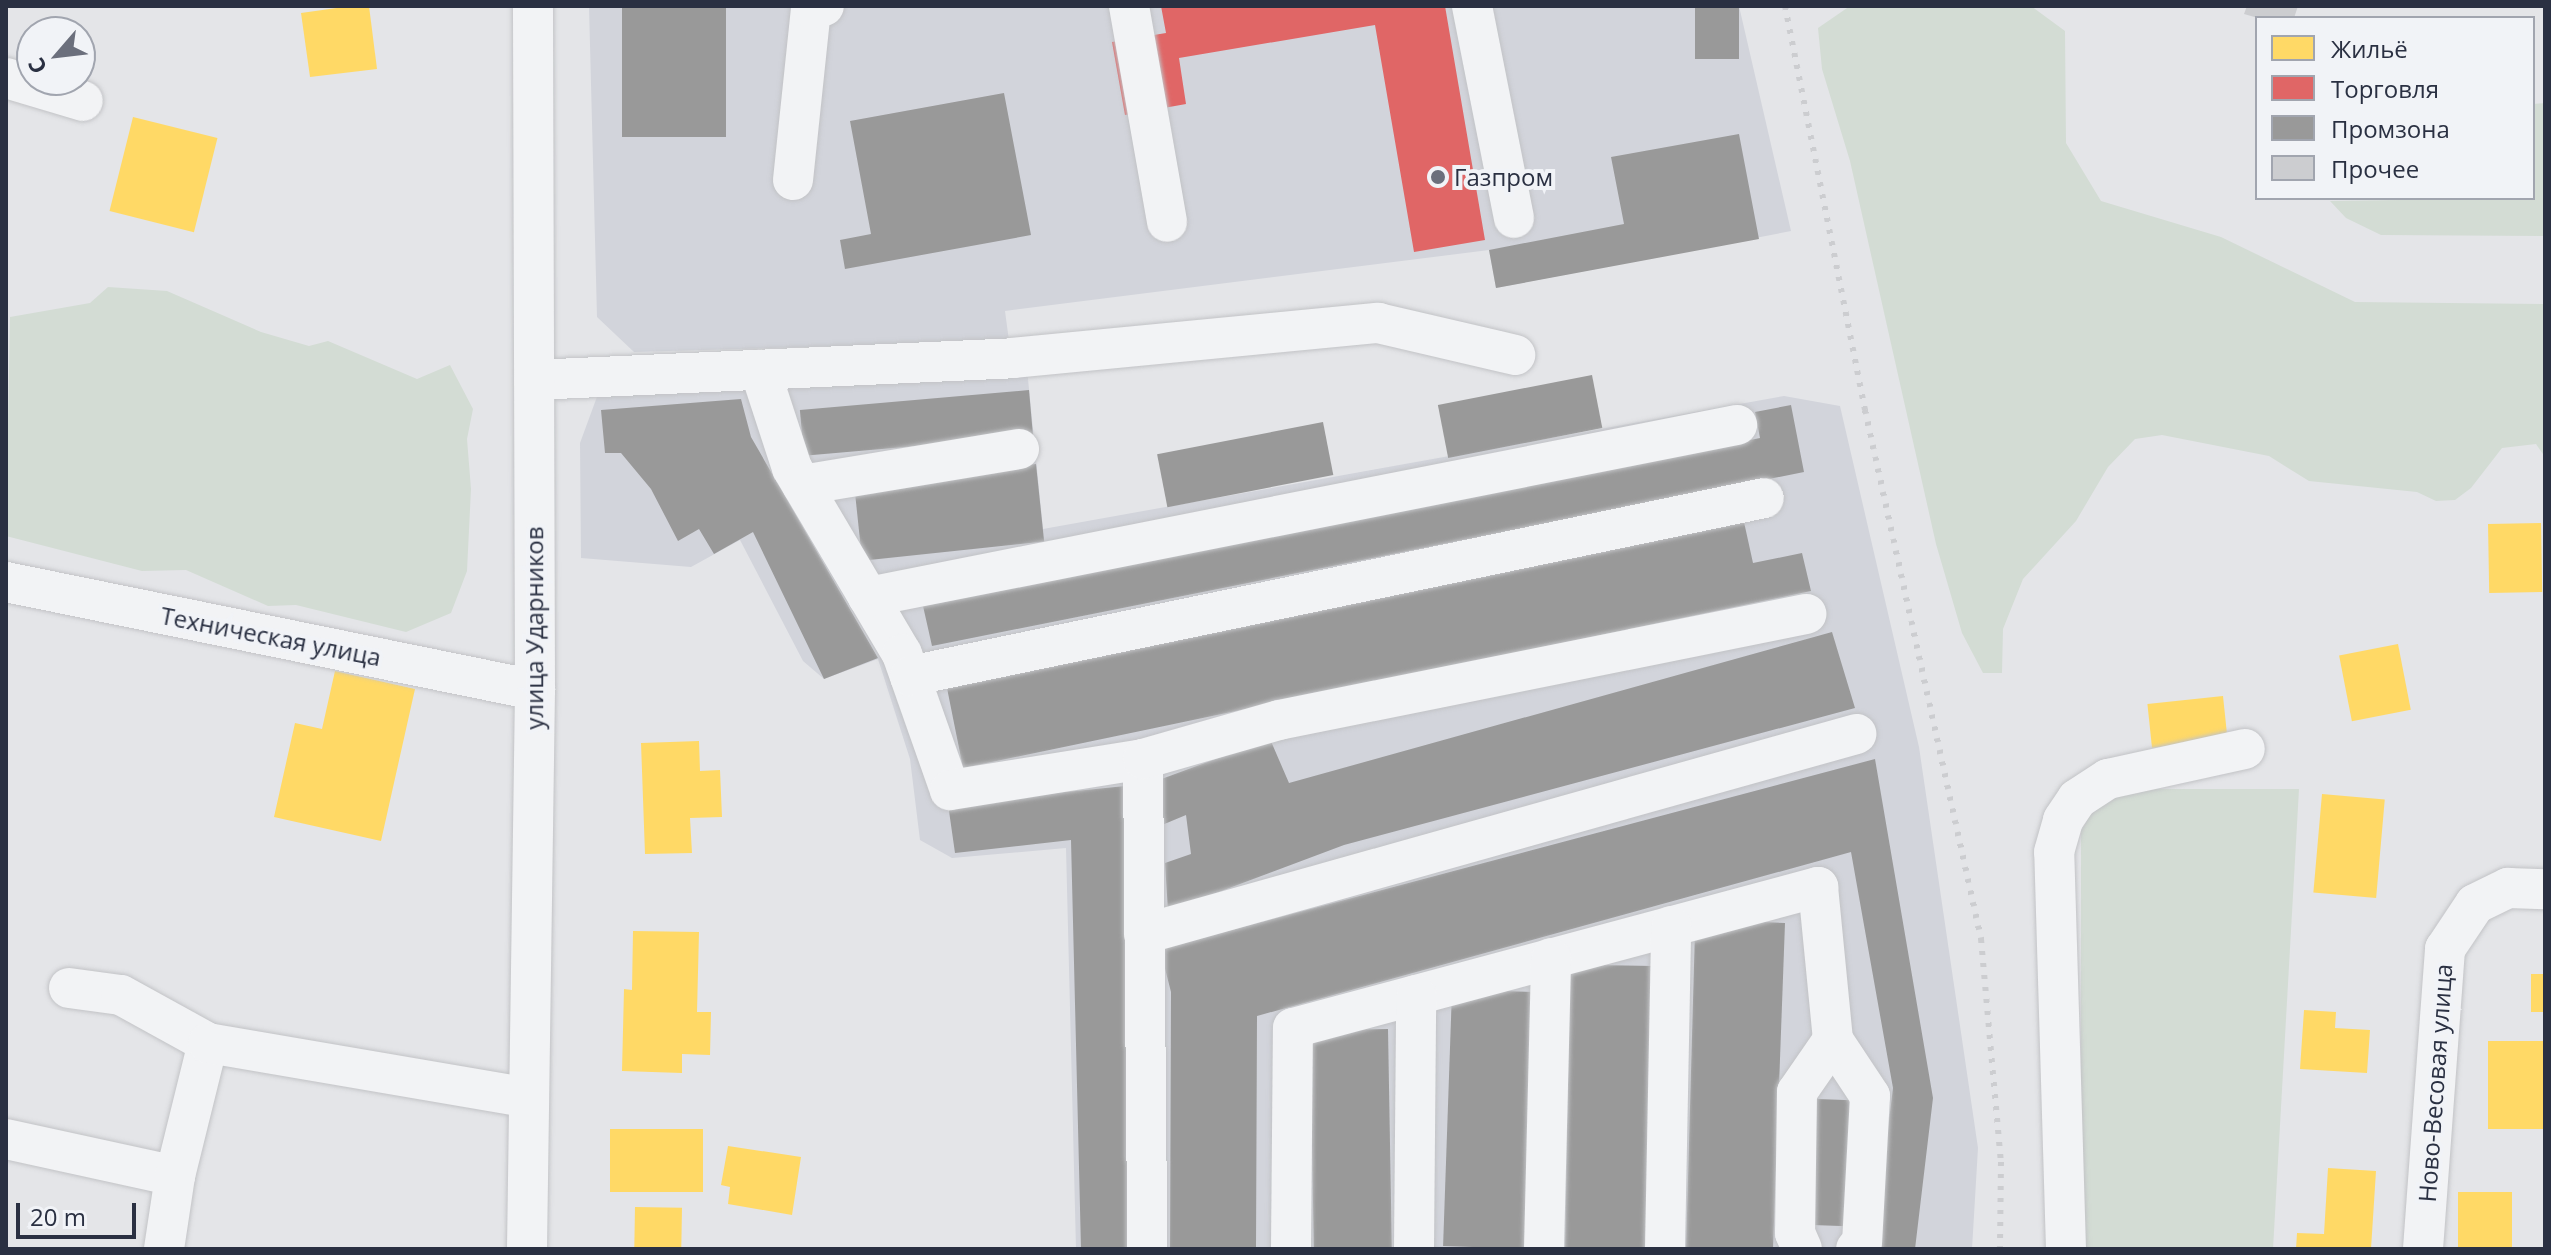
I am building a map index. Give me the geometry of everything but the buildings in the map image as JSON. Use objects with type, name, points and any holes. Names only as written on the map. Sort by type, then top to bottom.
[{"type":"street","name":"улица Ударников","points":[[527,1249],[525,1097],[535,690],[533,6]]},
{"type":"street","points":[[793,180],[811,8],[824,6]]},
{"type":"street","points":[[1129,6],[1167,222]]},
{"type":"street","points":[[1472,6],[1514,218]]},
{"type":"street","points":[[6,78],[83,101]]},
{"type":"street","points":[[534,380],[1012,358],[1378,323],[1515,355]]},
{"type":"street","points":[[760,370],[787,455],[910,676],[950,790],[1143,759],[1279,720],[1806,614]]},
{"type":"street","points":[[868,597],[1737,425]]},
{"type":"street","points":[[802,485],[1019,449]]},
{"type":"street","points":[[910,676],[1764,498]]},
{"type":"street","name":"Техническая улица","points":[[6,582],[535,690]]},
{"type":"street","points":[[1144,934],[1856,734]]},
{"type":"street","points":[[2066,1249],[2054,852],[2063,820],[2077,799],[2108,779],[2245,749]]},
{"type":"street","points":[[1143,759],[1147,1249]]},
{"type":"street","points":[[1291,1249],[1293,1028],[1818,887],[1833,1040],[1870,1096],[1862,1242],[1856,1249]]},
{"type":"street","name":"Ново-Весовая улица","points":[[2423,1249],[2445,949],[2475,904],[2508,888],[2545,889]]},
{"type":"street","points":[[1665,1249],[1671,926]]},
{"type":"street","points":[[1544,1249],[1551,958]]},
{"type":"street","points":[[69,988],[121,995],[208,1043],[525,1097]]},
{"type":"street","points":[[1414,1249],[1416,995]]},
{"type":"street","points":[[1802,1249],[1795,1233],[1797,1092],[1833,1040]]},
{"type":"street","points":[[164,1249],[175,1176],[208,1043]]},
{"type":"street","points":[[6,1139],[175,1176]]},
{"type":"shaded area","points":[[589,6],[1739,6],[1791,231],[1496,288],[1489,250],[1005,311],[1009,341],[634,352],[597,317]]},
{"type":"shaded area","points":[[1850,6],[2031,6],[2065,31],[2066,143],[2101,201],[2221,237],[2355,302],[2545,304],[2545,457],[2536,444],[2502,448],[2471,488],[2455,500],[2436,501],[2417,492],[2309,481],[2269,456],[2162,435],[2135,439],[2108,467],[2076,521],[2023,579],[2003,629],[2002,673],[1983,673],[1962,633],[1936,544],[1850,161],[1822,69],[1818,28]]},
{"type":"shaded area","points":[[2545,103],[2545,236],[2381,235],[2346,218],[2330,201],[2535,200],[2535,104]]},
{"type":"shaded area","points":[[108,287],[167,291],[261,332],[309,346],[328,341],[417,379],[450,365],[473,409],[467,439],[471,489],[467,571],[451,613],[406,632],[296,605],[268,606],[186,570],[142,571],[6,536],[10,317],[90,303]]},
{"type":"shaded area","points":[[1027,369],[1043,529],[1784,396],[1840,406],[1919,747],[1978,1148],[1972,1249],[1076,1249],[1066,848],[952,858],[920,840],[910,759],[878,659],[824,679],[803,661],[740,540],[691,567],[581,558],[580,443],[598,394]]},
{"type":"shaded area","points":[[2137,789],[2299,789],[2273,1249],[2081,1249],[2081,831],[2096,805]]},
{"type":"railway","points":[[1785,6],[1865,410],[1981,939],[2001,1162],[2000,1249]]},
{"type":"place","name":"Газпром","points":[[1438,177]]}]
